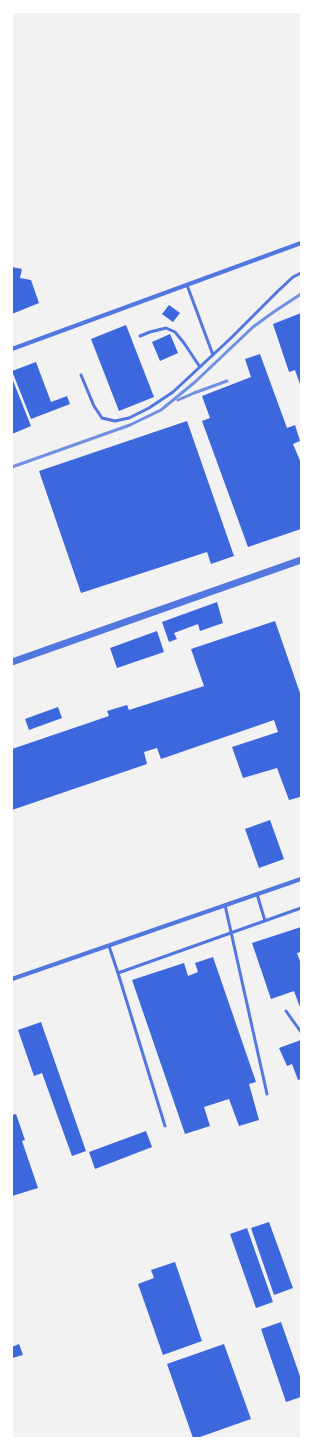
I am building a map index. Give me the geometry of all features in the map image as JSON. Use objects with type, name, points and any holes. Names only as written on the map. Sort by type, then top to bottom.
[{"type":"street","points":[[12,349],[301,243]]},
{"type":"street","points":[[12,662],[301,560]]},
{"type":"street","points":[[12,979],[301,879]]},
{"type":"lane","points":[[81,376],[94,406],[102,418],[115,422],[129,418],[149,408],[173,392],[293,277],[301,273]]},
{"type":"lane","points":[[187,285],[213,355]]},
{"type":"lane","points":[[140,336],[166,328],[175,332],[184,342],[200,367]]},
{"type":"lane","points":[[257,894],[265,920]]},
{"type":"lane","points":[[225,905],[267,1094]]},
{"type":"lane","points":[[118,973],[301,908]]},
{"type":"lane","points":[[108,946],[118,973],[165,1126]]},
{"type":"lane","points":[[286,1011],[301,1032]]},
{"type":"building","points":[[12,267],[22,269],[20,278],[31,280],[39,303],[12,314]]},
{"type":"building","points":[[169,305],[180,313],[173,322],[162,314]]},
{"type":"building","points":[[301,313],[301,387],[295,370],[289,372],[273,324]]},
{"type":"building","points":[[126,325],[154,397],[119,411],[91,339]]},
{"type":"building","points":[[170,334],[178,353],[160,361],[152,342]]},
{"type":"building","points":[[260,354],[287,428],[295,425],[300,441],[293,444],[301,463],[301,529],[248,547],[202,421],[210,418],[202,396],[251,377],[245,359]]},
{"type":"building","points":[[36,362],[51,402],[67,396],[70,404],[31,419],[12,371]]},
{"type":"building","points":[[12,378],[31,426],[12,434]]},
{"type":"building","points":[[187,421],[234,556],[211,564],[207,552],[81,593],[39,471]]},
{"type":"building","points":[[217,602],[223,623],[200,631],[198,624],[174,633],[177,639],[169,642],[162,622]]},
{"type":"building","points":[[275,621],[301,696],[301,800],[300,797],[289,800],[277,768],[243,778],[232,747],[278,732],[274,720],[161,759],[157,748],[144,752],[147,764],[12,810],[12,749],[109,716],[107,711],[127,705],[129,710],[204,686],[191,649]]},
{"type":"building","points":[[157,631],[164,652],[117,668],[110,648]]},
{"type":"building","points":[[58,707],[62,718],[29,730],[25,719]]},
{"type":"building","points":[[270,820],[284,859],[259,868],[245,829]]},
{"type":"building","points":[[301,927],[301,952],[297,953],[301,964],[301,1010],[294,991],[271,999],[252,943]]},
{"type":"building","points":[[213,957],[256,1082],[249,1084],[259,1120],[239,1126],[229,1099],[204,1107],[210,1126],[185,1134],[132,980],[184,963],[188,976],[198,972],[195,963]]},
{"type":"building","points":[[41,1022],[86,1151],[72,1156],[42,1073],[34,1076],[18,1030]]},
{"type":"building","points":[[301,1040],[301,1079],[298,1080],[292,1064],[287,1066],[279,1048]]},
{"type":"building","points":[[16,1114],[25,1140],[22,1141],[38,1188],[12,1196],[12,1115]]},
{"type":"building","points":[[146,1131],[152,1147],[95,1169],[89,1152]]},
{"type":"building","points":[[269,1222],[293,1288],[274,1295],[251,1228]]},
{"type":"building","points":[[247,1228],[273,1302],[256,1308],[230,1234]]},
{"type":"building","points":[[175,1262],[202,1341],[163,1355],[138,1284],[154,1278],[151,1270]]},
{"type":"building","points":[[281,1322],[301,1379],[301,1397],[286,1402],[261,1329]]},
{"type":"building","points":[[19,1344],[23,1355],[12,1358],[12,1347]]},
{"type":"building","points":[[224,1344],[251,1419],[197,1438],[193,1438],[167,1364]]},
{"type":"railway","points":[[12,467],[130,425],[161,410],[195,382],[253,327],[301,294]]},
{"type":"railway","points":[[178,400],[227,381]]}]
